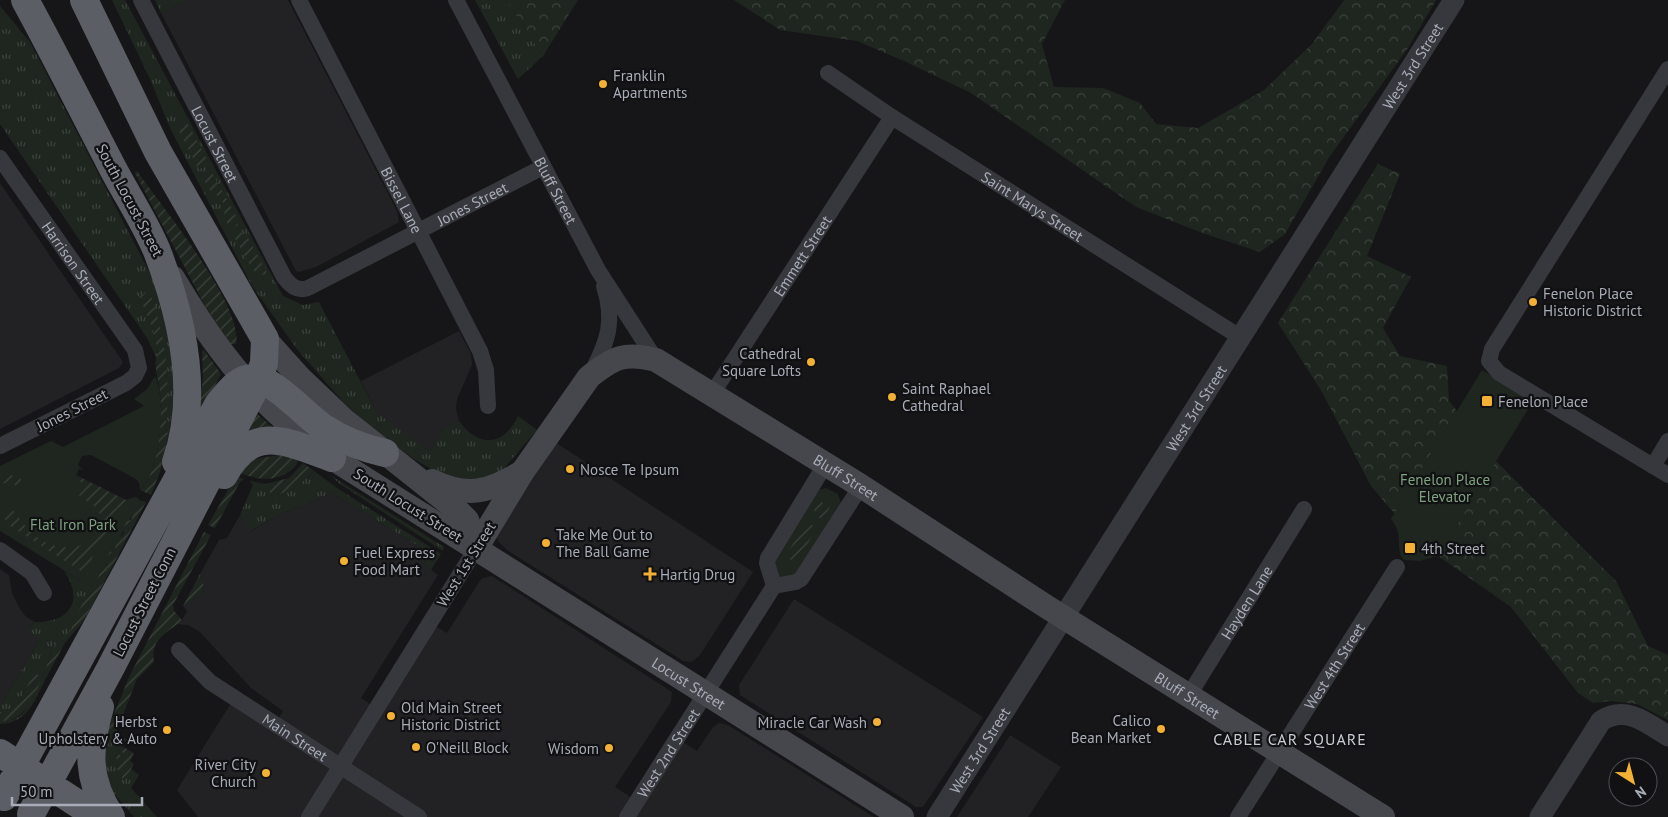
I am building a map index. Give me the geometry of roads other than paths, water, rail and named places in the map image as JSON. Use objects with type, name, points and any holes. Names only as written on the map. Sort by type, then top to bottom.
[{"type":"highway","points":[[9,0],[38,25]]},
{"type":"highway","name":"South Locust Street","points":[[25,0],[156,250]]},
{"type":"highway","name":"South Locust Street","points":[[86,2],[158,152],[265,339]]},
{"type":"highway","points":[[156,250],[184,342],[187,378],[185,418],[178,456],[156,515]]},
{"type":"highway","name":"Locust Street Conn","points":[[33,815],[48,783],[110,669],[264,363],[265,339]]},
{"type":"highway","points":[[156,515],[219,402],[236,384],[266,381],[323,428],[348,442],[395,460]]},
{"type":"highway","points":[[162,567],[191,532],[231,460],[246,446],[262,440],[281,440],[332,458]]},
{"type":"highway","name":"Locust Street Conn","points":[[2,796],[11,759],[156,515]]},
{"type":"highway","points":[[110,669],[94,728],[90,758],[95,787],[111,817]]},
{"type":"highway","points":[[11,759],[98,817]]},
{"type":"highway","points":[[2,796],[33,815]]},
{"type":"main road","name":"South Locust Street","points":[[156,250],[206,330],[286,422],[332,458],[477,547]]},
{"type":"main road","name":"South Locust Street","points":[[265,339],[325,402],[467,520],[477,547]]},
{"type":"main road","name":"West 1st Street","points":[[477,547],[523,471],[589,377],[599,369],[624,356],[634,355],[656,360]]},
{"type":"main road","name":"Bluff Street","points":[[656,360],[860,486],[1383,817]]},
{"type":"main road","points":[[395,460],[450,489],[462,492],[491,487],[523,471]]},
{"type":"main road","name":"Locust Street","points":[[477,547],[902,817]]},
{"type":"street","name":"Locust Street","points":[[141,0],[284,277],[294,287]]},
{"type":"street","name":"Bissel Lane","points":[[299,0],[480,351],[486,370],[488,406]]},
{"type":"street","name":"Bluff Street","points":[[456,0],[598,270],[656,360]]},
{"type":"street","name":"West 3rd Street","points":[[937,817],[1454,0]]},
{"type":"street","points":[[1668,69],[1492,349],[1490,361],[1499,372],[1668,475]]},
{"type":"street","name":"Saint Marys Street","points":[[828,73],[892,117],[1240,337]]},
{"type":"street","name":"Emmett Street","points":[[712,394],[892,117]]},
{"type":"street","name":"Harrison Street","points":[[0,158],[135,350],[139,368]]},
{"type":"street","name":"Jones Street","points":[[294,287],[299,290],[308,288],[543,167]]},
{"type":"street","points":[[589,377],[605,347],[610,328],[610,314],[598,270]]},
{"type":"street","name":"Jones Street","points":[[0,446],[126,383],[135,376],[139,368]]},
{"type":"street","points":[[1652,466],[1668,441]]},
{"type":"street","points":[[826,465],[768,558],[767,563],[774,586],[796,582],[801,579],[860,486]]},
{"type":"street","name":"Hayden Lane","points":[[1188,695],[1304,509]]},
{"type":"street","name":"West 1st Street","points":[[309,817],[477,547]]},
{"type":"street","points":[[0,550],[32,573],[44,593]]},
{"type":"street","name":"West 4th Street","points":[[1238,817],[1397,567]]},
{"type":"street","name":"West 2nd Street","points":[[626,817],[774,586]]},
{"type":"street","name":"Main Street","points":[[179,650],[210,682],[419,817]]},
{"type":"street","points":[[1540,817],[1601,721],[1608,716],[1618,713],[1629,714],[1668,736]]},
{"type":"place","name":"Franklin Apartments","points":[[603,84]]},
{"type":"place","name":"Fenelon Place Historic District","points":[[1533,302]]},
{"type":"place","name":"Cathedral Square Lofts","points":[[811,362]]},
{"type":"place","name":"Saint Raphael Cathedral","points":[[892,397]]},
{"type":"place","name":"Fenelon Place","points":[[1487,401]]},
{"type":"place","name":"Nosce Te Ipsum","points":[[570,469]]},
{"type":"place","name":"Take Me Out to The Ball Game","points":[[546,543]]},
{"type":"place","name":"4th Street","points":[[1410,548]]},
{"type":"place","name":"Fuel Express Food Mart","points":[[344,561]]},
{"type":"place","name":"Hartig Drug","points":[[650,574]]},
{"type":"place","name":"Old Main Street Historic District","points":[[391,716]]},
{"type":"place","name":"Miracle Car Wash","points":[[877,722]]},
{"type":"place","name":"Calico Bean Market","points":[[1161,729]]},
{"type":"place","name":"Herbst Upholstery & Auto","points":[[167,730]]},
{"type":"place","name":"O'Neill Block","points":[[416,747]]},
{"type":"place","name":"Wisdom","points":[[609,748]]},
{"type":"place","name":"River City Church","points":[[266,773]]},
{"type":"district","name":"CABLE CAR SQUARE","points":[[1290,739]]},
{"type":"park label","name":"Fenelon Place Elevator","points":[[1445,488]]},
{"type":"park label","name":"Flat Iron Park","points":[[73,524]]}]
